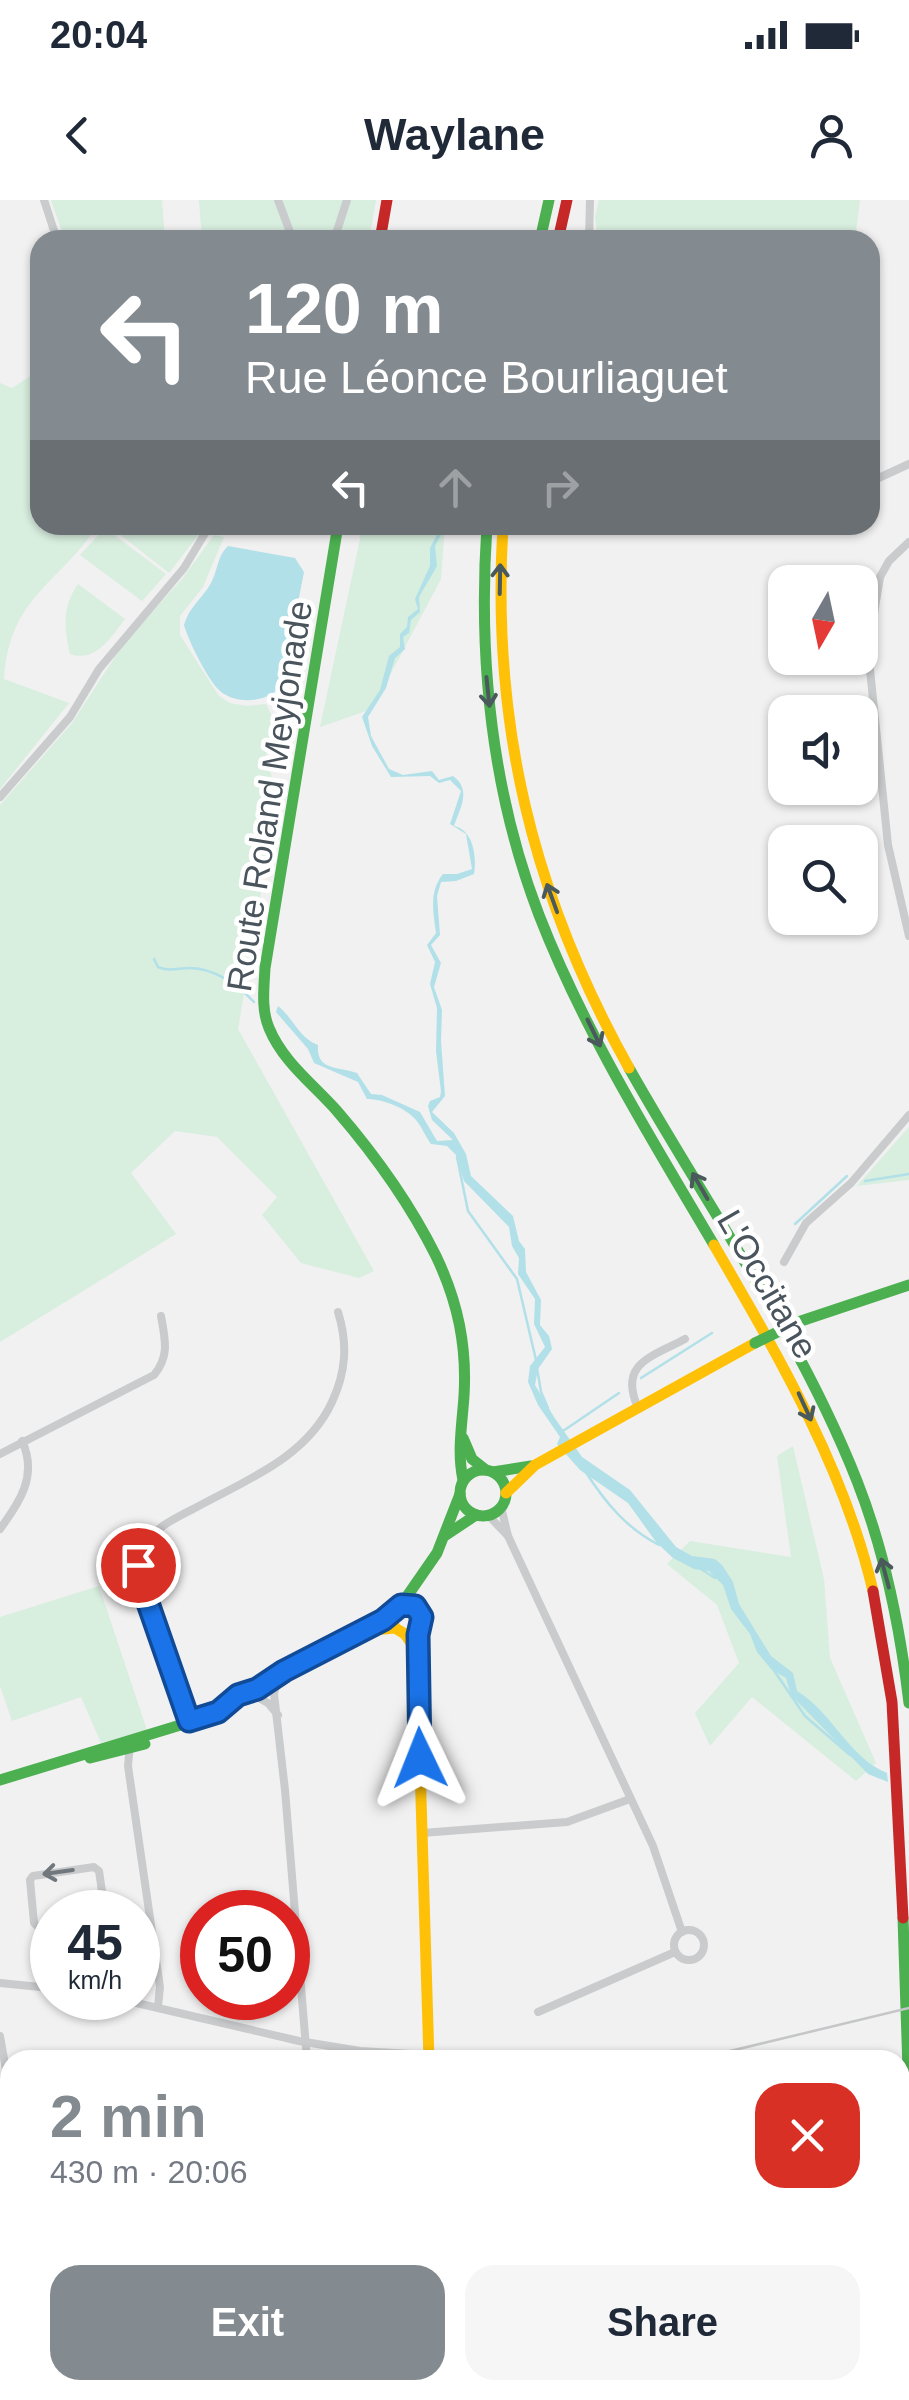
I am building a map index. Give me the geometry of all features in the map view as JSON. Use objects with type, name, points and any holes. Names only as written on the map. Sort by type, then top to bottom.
[{"type":"main road","points":[[382,230],[387,200]]},
{"type":"main road","points":[[542,230],[549,200]]},
{"type":"main road","points":[[560,230],[567,200]]},
{"type":"main road","name":"Route Roland Meyjonade","points":[[336,535],[265,968],[264,1011],[278,1046],[364,1143],[389,1178],[438,1263],[454,1300],[465,1349],[459,1462],[464,1480]]},
{"type":"main road","name":"L'Occitane","points":[[486,535],[482,625],[488,694],[501,782],[536,905],[560,965],[604,1053],[795,1385],[831,1463],[859,1540],[890,1674],[898,1766],[907,2050]]},
{"type":"main road","name":"L'Occitane","points":[[502,535],[500,582],[505,693],[525,806],[550,894],[612,1036],[812,1380],[847,1456],[876,1537],[892,1599],[904,1653],[909,1702]]},
{"type":"main road","points":[[443,1538],[498,1510],[535,1465],[755,1343],[798,1322],[909,1285]]},
{"type":"main road","points":[[461,1434],[472,1458],[502,1481],[506,1496]]},
{"type":"main road","points":[[418,1701],[421,1588],[464,1480],[473,1472],[535,1465]]},
{"type":"main road","points":[[460,1494],[464,1506],[482,1515]]},
{"type":"main road","points":[[342,1645],[421,1588]]},
{"type":"main road","points":[[397,1609],[410,1604],[421,1619]]},
{"type":"main road","points":[[397,1609],[400,1631],[413,1646],[418,1701],[429,2050]]},
{"type":"main road","points":[[236,1700],[238,1695],[372,1630],[414,1632],[421,1619]]},
{"type":"main road","points":[[0,1780],[167,1737],[186,1723],[210,1716],[236,1700],[257,1697],[306,1665]]},
{"type":"main road","points":[[899,2050],[905,1980]]},
{"type":"street","points":[[44,200],[54,230]]},
{"type":"street","points":[[278,200],[289,230]]},
{"type":"street","points":[[337,230],[347,200]]},
{"type":"street","points":[[589,230],[590,200]]},
{"type":"street","points":[[880,477],[909,464]]},
{"type":"street","points":[[0,797],[70,717],[99,670],[184,568],[204,535]]},
{"type":"street","points":[[909,542],[889,561],[880,578],[868,650],[888,845],[909,936]]},
{"type":"street","points":[[784,1262],[806,1224],[850,1183],[909,1115]]},
{"type":"street","points":[[186,1723],[141,1583],[141,1549],[162,1526],[290,1455],[318,1428],[337,1392],[344,1365],[344,1332],[338,1312]]},
{"type":"street","points":[[0,1454],[154,1375],[166,1354],[161,1316]]},
{"type":"street","points":[[638,1408],[630,1385],[633,1372],[686,1339]]},
{"type":"street","points":[[0,1529],[20,1501],[26,1484],[28,1468],[22,1441]]},
{"type":"street","points":[[506,1496],[502,1511],[508,1536],[653,1846],[682,1932]]},
{"type":"street","points":[[482,1515],[508,1536]]},
{"type":"street","points":[[276,1685],[306,2050]]},
{"type":"street","points":[[257,1697],[278,1714]]},
{"type":"street","points":[[130,1745],[128,1766],[146,1890]]},
{"type":"street","points":[[115,1750],[128,1766]]},
{"type":"street","points":[[422,1833],[567,1822],[630,1799]]},
{"type":"street","points":[[31,1890],[33,1876],[94,1867],[99,1872],[102,1890]]},
{"type":"street","points":[[682,1932],[698,1933],[704,1941],[702,1951],[690,1960],[675,1952],[674,1942],[682,1932]]},
{"type":"street","points":[[538,2012],[675,1952]]},
{"type":"street","points":[[0,1983],[30,1986]]},
{"type":"street","points":[[160,2006],[306,2042],[360,2050]]},
{"type":"green space","points":[[51,200],[162,200],[164,230],[62,230]]},
{"type":"green space","points":[[199,200],[376,200],[371,230],[201,230]]},
{"type":"green space","points":[[599,200],[860,200],[856,230],[597,230]]},
{"type":"green space","points":[[30,376],[30,535],[90,535],[38,593],[15,629],[4,679],[69,703],[0,789],[0,383],[12,388]]},
{"type":"green space","points":[[99,535],[114,535],[166,574],[142,601],[80,555]]},
{"type":"green space","points":[[121,535],[198,535],[169,573]]},
{"type":"green space","points":[[214,535],[224,537],[203,587],[180,616],[180,635],[219,696],[247,706],[266,704],[275,722],[265,759],[278,792],[238,1029],[374,1271],[359,1278],[301,1263],[262,1215],[277,1197],[217,1137],[175,1131],[131,1173],[176,1234],[0,1342],[0,805],[72,723],[124,643],[182,579]]},
{"type":"green space","points":[[359,535],[444,535],[441,579],[372,709],[320,727]]},
{"type":"green space","points":[[78,584],[125,619],[102,647],[79,656],[70,654],[66,626],[69,601]]},
{"type":"green space","points":[[909,1127],[909,1180],[857,1186]]},
{"type":"green space","points":[[793,1446],[824,1579],[830,1658],[876,1763],[856,1781],[752,1697],[710,1746],[695,1713],[739,1663],[717,1605],[667,1564],[690,1541],[791,1557],[777,1456]]},
{"type":"green space","points":[[99,1586],[147,1730],[101,1743],[81,1697],[12,1721],[0,1686],[0,1617]]},
{"type":"water","points":[[437,535],[441,535],[435,546],[437,566],[419,597],[420,612],[411,620],[409,633],[403,637],[405,649],[395,658],[386,688],[368,717],[371,736],[389,769],[403,775],[432,771],[439,780],[453,776],[459,781],[463,800],[454,826],[466,833],[474,852],[474,874],[441,882],[437,896],[440,935],[431,945],[441,963],[434,987],[442,1010],[445,1096],[432,1112],[454,1133],[466,1154],[471,1176],[513,1216],[525,1249],[526,1272],[541,1300],[540,1325],[549,1336],[552,1349],[538,1369],[535,1385],[554,1417],[582,1457],[630,1490],[676,1547],[692,1556],[715,1559],[722,1565],[733,1582],[739,1604],[771,1656],[793,1673],[797,1691],[862,1757],[887,1773],[888,1782],[868,1774],[791,1695],[786,1678],[771,1669],[757,1652],[750,1634],[731,1609],[723,1585],[709,1571],[694,1569],[673,1558],[656,1542],[628,1503],[580,1470],[557,1444],[560,1437],[528,1382],[530,1366],[545,1347],[534,1324],[535,1299],[518,1274],[519,1258],[509,1227],[464,1181],[456,1155],[447,1146],[431,1144],[406,1112],[387,1102],[367,1099],[358,1082],[314,1063],[308,1049],[276,1012],[278,1006],[306,1038],[318,1045],[324,1063],[357,1073],[371,1094],[420,1112],[437,1141],[453,1140],[432,1120],[428,1106],[440,1097],[441,1091],[436,1051],[437,1008],[430,984],[435,962],[427,945],[436,933],[433,902],[443,874],[472,869],[466,834],[450,824],[461,791],[450,780],[439,783],[430,776],[391,777],[372,746],[362,717],[380,690],[389,656],[400,647],[400,634],[407,627],[408,617],[418,609],[415,599],[430,566],[430,548]]},
{"type":"water","points":[[228,546],[295,558],[304,572],[282,684],[269,695],[252,700],[233,698],[218,689],[198,658],[184,625],[211,583]]},
{"type":"waterway","points":[[154,959],[158,967],[170,970],[190,968],[217,974],[254,1002]]},
{"type":"waterway","points":[[457,1157],[468,1211],[517,1279],[536,1360]]},
{"type":"waterway","points":[[865,1181],[909,1174]]},
{"type":"waterway","points":[[795,1224],[847,1176]]},
{"type":"waterway","points":[[641,1378],[712,1333]]},
{"type":"waterway","points":[[537,1368],[548,1408]]},
{"type":"waterway","points":[[563,1431],[619,1393]]},
{"type":"waterway","points":[[585,1471],[617,1513],[659,1545]]},
{"type":"waterway","points":[[701,1569],[715,1578]]},
{"type":"waterway","points":[[773,1669],[805,1716],[850,1755]]},
{"type":"railway","points":[[735,2050],[909,2008]]},
{"type":"traffic: fast","points":[[542,230],[549,200]]},
{"type":"traffic: fast","points":[[336,535],[265,968],[265,1013],[282,1052],[337,1111],[391,1181],[444,1273],[459,1324],[464,1360],[460,1449],[463,1480]]},
{"type":"traffic: fast","points":[[487,535],[485,624],[492,723],[509,820],[523,868],[576,1000],[714,1245]]},
{"type":"traffic: fast","points":[[629,1068],[780,1322],[834,1427],[867,1508],[883,1562],[909,1703]]},
{"type":"traffic: fast","points":[[798,1322],[909,1285]]},
{"type":"traffic: fast","points":[[755,1343],[798,1322]]},
{"type":"traffic: fast","points":[[463,1438],[472,1459],[486,1470]]},
{"type":"traffic: fast","points":[[493,1472],[531,1466]]},
{"type":"traffic: fast","points":[[483,1470],[499,1477],[506,1493],[499,1509],[483,1516],[467,1509],[460,1493],[467,1477],[483,1470]]},
{"type":"traffic: fast","points":[[401,1605],[437,1553],[460,1494]]},
{"type":"traffic: fast","points":[[446,1535],[476,1515]]},
{"type":"traffic: fast","points":[[0,1780],[210,1716],[238,1695],[257,1689],[393,1613]]},
{"type":"traffic: fast","points":[[90,1758],[145,1744]]},
{"type":"traffic: fast","points":[[903,1918],[907,2050]]},
{"type":"traffic: slow","points":[[503,535],[504,669],[525,806],[567,938],[629,1068]]},
{"type":"traffic: slow","points":[[714,1245],[827,1456],[873,1591]]},
{"type":"traffic: slow","points":[[506,1493],[535,1465],[755,1343]]},
{"type":"traffic: slow","points":[[373,1630],[395,1628],[405,1634],[415,1632],[422,1621],[418,1609],[410,1604],[398,1607],[392,1618],[395,1628]]},
{"type":"traffic: slow","points":[[405,1634],[413,1646],[418,1701],[429,2050]]},
{"type":"traffic: jam","points":[[382,230],[387,200]]},
{"type":"traffic: jam","points":[[560,230],[567,200]]},
{"type":"traffic: jam","points":[[873,1591],[892,1702],[903,1918]]},
{"type":"route","points":[[138,1565],[189,1721],[218,1712],[238,1695],[263,1686],[284,1671],[383,1620],[401,1605],[415,1606],[422,1617],[418,1635],[420,1758]]}]
